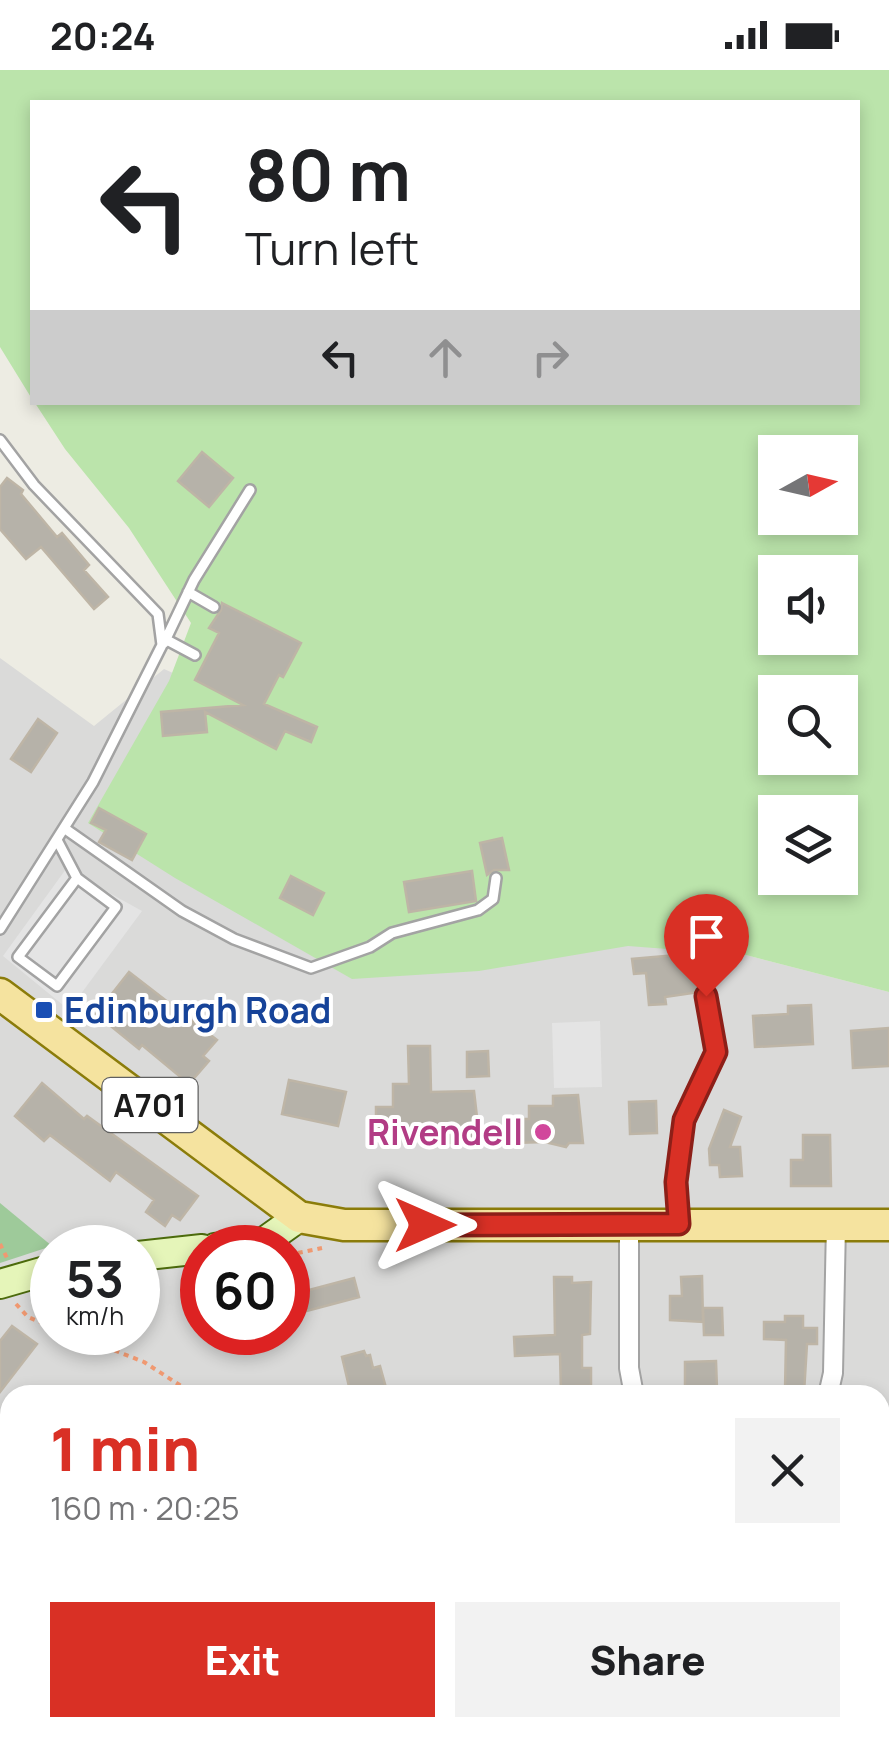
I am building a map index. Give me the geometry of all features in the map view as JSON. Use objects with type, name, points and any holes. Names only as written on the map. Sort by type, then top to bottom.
[{"type":"main road","name":"A701","points":[[0,994],[299,1217],[344,1225],[889,1225]]},
{"type":"street","points":[[288,1225],[299,1217]]},
{"type":"street","points":[[831,1385],[836,1224]]},
{"type":"street","points":[[629,1225],[632,1385]]},
{"type":"street","points":[[0,1284],[30,1276]]},
{"type":"lane","points":[[0,440],[34,485],[158,614],[164,642]]},
{"type":"lane","points":[[0,928],[93,782],[188,592],[250,490]]},
{"type":"lane","points":[[188,592],[214,607]]},
{"type":"lane","points":[[164,642],[196,655]]},
{"type":"lane","points":[[64,828],[182,911],[234,939],[311,968],[370,947],[392,933],[478,910],[493,899],[496,878]]},
{"type":"lane","points":[[56,840],[77,878],[116,907],[57,986],[18,957],[77,878]]},
{"type":"lane","points":[[679,1224],[676,1182],[684,1120],[716,1052],[706,996]]},
{"type":"path","points":[[126,1355],[180,1385]]},
{"type":"shaded area","points":[[0,658],[94,726],[164,669],[642,882],[746,955],[889,992],[889,1385],[0,1385]]},
{"type":"shaded area","points":[[66,869],[142,911],[69,1010],[3,956]]},
{"type":"shaded area","points":[[600,1021],[602,1087],[554,1088],[552,1023]]},
{"type":"green space","points":[[0,70],[889,70],[889,992],[746,955],[628,946],[479,971],[352,979],[175,878],[88,823],[169,681],[191,623],[129,528],[65,449],[36,405],[860,405],[860,100],[30,100],[30,396],[0,347]]},
{"type":"green space","points":[[0,1203],[30,1228],[30,1253],[0,1263]]},
{"type":"building","points":[[202,452],[233,478],[209,507],[178,481]]},
{"type":"building","points":[[7,478],[23,490],[21,494],[57,537],[62,533],[89,565],[84,570],[108,597],[94,609],[41,547],[26,559],[0,529],[0,487]]},
{"type":"building","points":[[222,603],[301,643],[264,704],[317,727],[311,742],[285,731],[276,749],[205,712],[207,732],[163,736],[161,712],[243,705],[195,680],[219,633],[209,628]]},
{"type":"building","points":[[38,719],[57,733],[31,772],[11,759]]},
{"type":"building","points":[[99,808],[146,834],[132,860],[99,842],[106,830],[91,823]]},
{"type":"building","points":[[502,838],[509,870],[494,870],[487,875],[480,843]]},
{"type":"building","points":[[472,871],[476,901],[409,912],[404,882]]},
{"type":"building","points":[[291,876],[324,893],[313,915],[280,898]]},
{"type":"building","points":[[687,954],[688,973],[710,971],[711,990],[665,997],[666,1004],[649,1005],[646,973],[634,974],[632,959]]},
{"type":"building","points":[[129,972],[217,1040],[203,1056],[209,1061],[189,1084],[96,1014]]},
{"type":"building","points":[[811,1005],[813,1044],[755,1047],[753,1016],[788,1014],[788,1006]]},
{"type":"building","points":[[889,1028],[889,1066],[853,1068],[851,1031]]},
{"type":"building","points":[[408,1046],[430,1046],[431,1092],[474,1091],[480,1143],[440,1143],[440,1132],[376,1132],[376,1107],[393,1107],[393,1084],[409,1084]]},
{"type":"building","points":[[488,1051],[489,1076],[467,1077],[467,1052]]},
{"type":"building","points":[[289,1080],[346,1092],[338,1126],[282,1114]]},
{"type":"building","points":[[42,1083],[84,1119],[87,1116],[198,1196],[180,1220],[172,1215],[165,1226],[146,1212],[154,1200],[116,1172],[110,1181],[50,1135],[44,1141],[15,1116]]},
{"type":"building","points":[[578,1095],[583,1143],[569,1143],[566,1147],[545,1142],[515,1143],[515,1119],[529,1119],[529,1106],[553,1106],[553,1096]]},
{"type":"building","points":[[656,1101],[657,1133],[630,1134],[629,1102]]},
{"type":"building","points":[[724,1110],[741,1117],[730,1147],[740,1147],[742,1176],[720,1177],[719,1165],[710,1165],[709,1149]]},
{"type":"building","points":[[803,1135],[830,1135],[831,1186],[791,1186],[791,1160],[803,1160]]},
{"type":"building","points":[[702,1276],[703,1322],[670,1320],[670,1296],[682,1296],[681,1277]]},
{"type":"building","points":[[554,1277],[572,1277],[572,1283],[591,1282],[590,1334],[582,1335],[582,1368],[591,1368],[591,1385],[561,1385],[560,1354],[515,1356],[514,1337],[555,1335]]},
{"type":"building","points":[[354,1278],[359,1297],[310,1310],[310,1290]]},
{"type":"building","points":[[703,1308],[722,1308],[723,1335],[704,1335]]},
{"type":"building","points":[[785,1316],[803,1316],[803,1328],[817,1328],[817,1344],[807,1344],[804,1385],[785,1385],[786,1340],[764,1339],[764,1322],[785,1322]]},
{"type":"building","points":[[12,1326],[30,1339],[30,1353],[5,1385],[0,1385],[0,1341]]},
{"type":"building","points":[[364,1351],[366,1356],[370,1355],[373,1368],[380,1366],[385,1385],[349,1385],[342,1357]]},
{"type":"building","points":[[716,1361],[717,1385],[685,1385],[685,1362]]},
{"type":"place","name":"Edinburgh Road","points":[[44,1010]]},
{"type":"place","name":"Rivendell","points":[[543,1132]]},
{"type":"route","points":[[425,1225],[679,1224],[676,1182],[684,1120],[716,1052],[706,996]]}]
